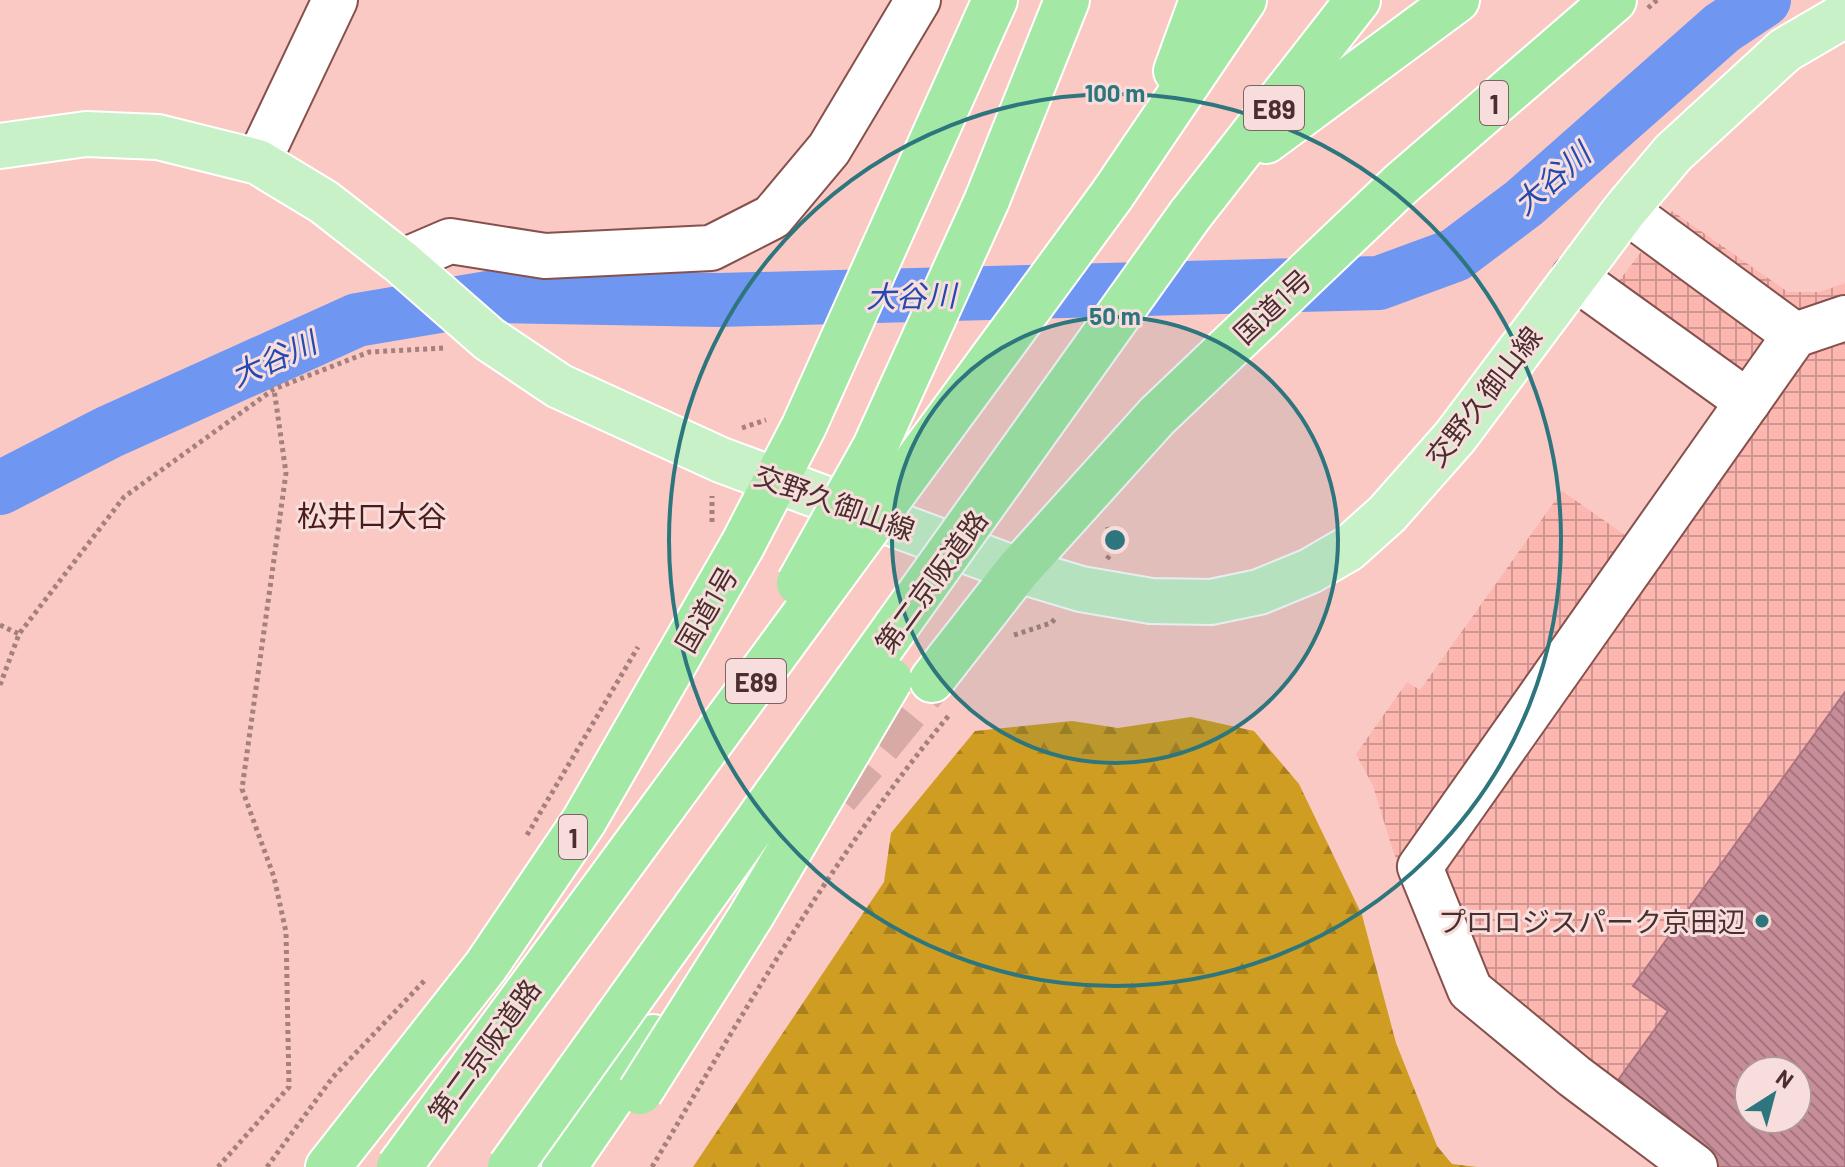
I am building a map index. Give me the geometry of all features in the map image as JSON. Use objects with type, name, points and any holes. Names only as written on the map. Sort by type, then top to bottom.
[{"type":"highway","name":"国道1号","points":[[328,1167],[486,966],[584,821],[743,544],[804,426],[995,0]]},
{"type":"highway","points":[[498,1029],[772,626],[824,541],[875,447],[987,200],[1067,0]]},
{"type":"highway","points":[[1140,154],[1166,98],[1202,0]]},
{"type":"highway","name":"第二京阪道路","points":[[399,1167],[979,382],[1112,195],[1244,0]]},
{"type":"highway","name":"第二京阪道路","points":[[510,1167],[1044,424],[1190,215],[1358,0]]},
{"type":"highway","points":[[1281,99],[1331,69],[1410,0]]},
{"type":"highway","points":[[1238,154],[1277,135],[1457,0]]},
{"type":"highway","name":"国道1号","points":[[946,691],[1018,570],[1157,416],[1376,208],[1614,0]]},
{"type":"highway","points":[[597,1167],[1044,424]]},
{"type":"highway","points":[[564,1167],[734,920]]},
{"type":"main road","name":"交野久御山線","points":[[0,146],[86,134],[158,137],[258,162],[324,202],[411,271],[480,332],[559,386],[721,460],[1018,570],[1081,589],[1151,601],[1211,602],[1259,592],[1310,571],[1348,549],[1387,514],[1455,437],[1625,210],[1673,153],[1785,50],[1845,15]]},
{"type":"street","points":[[258,162],[335,0]]},
{"type":"street","points":[[411,271],[450,241],[545,256],[711,248],[772,217],[829,149],[918,0]]},
{"type":"street","points":[[1625,210],[1795,335]]},
{"type":"street","points":[[1574,277],[1748,402]]},
{"type":"street","points":[[1695,1167],[1574,1076],[1470,990],[1420,867],[1795,335],[1845,318]]},
{"type":"path","points":[[0,685],[19,634],[124,497],[274,389],[369,352],[441,348],[480,332]]},
{"type":"path","points":[[218,1167],[289,1087],[286,932],[274,877],[242,789],[286,473],[274,389]]},
{"type":"path","points":[[705,534],[713,520],[712,482]]},
{"type":"path","points":[[1006,645],[1015,634],[1051,623],[1111,554],[1107,524]]},
{"type":"path","points":[[0,625],[19,634]]},
{"type":"path","points":[[520,846],[641,642]]},
{"type":"path","points":[[652,1167],[786,941],[946,691]]},
{"type":"path","points":[[267,1167],[333,1077],[430,974]]},
{"type":"shaded area","name":"プロロジスパーク京田辺","points":[[1672,211],[1788,292],[1820,292],[1845,283],[1845,1167],[1678,1167],[1455,998],[1393,851],[1373,786],[1356,754],[1407,682],[1420,690],[1562,491],[1632,540],[1718,417],[1714,403],[1594,314]]},
{"type":"green space","points":[[1191,717],[1254,731],[1299,784],[1362,915],[1396,1043],[1437,1146],[1452,1164],[1477,1167],[693,1167],[884,882],[891,833],[975,731],[1072,721],[1118,728]]},
{"type":"building","name":"プロロジスパーク京田辺","points":[[1845,692],[1845,1167],[1710,1167],[1608,1094],[1668,1011],[1633,986]]},
{"type":"waterway","name":"大谷川","points":[[0,488],[109,432],[357,320],[499,296],[719,300],[1379,283],[1455,255],[1524,203],[1722,28],[1764,0]]},
{"type":"tunnel","points":[[837,796],[932,680]]},
{"type":"place","name":"プロロジスパーク京田辺","points":[[1762,921]]},
{"type":"district","name":"松井口大谷","points":[[372,515]]}]
